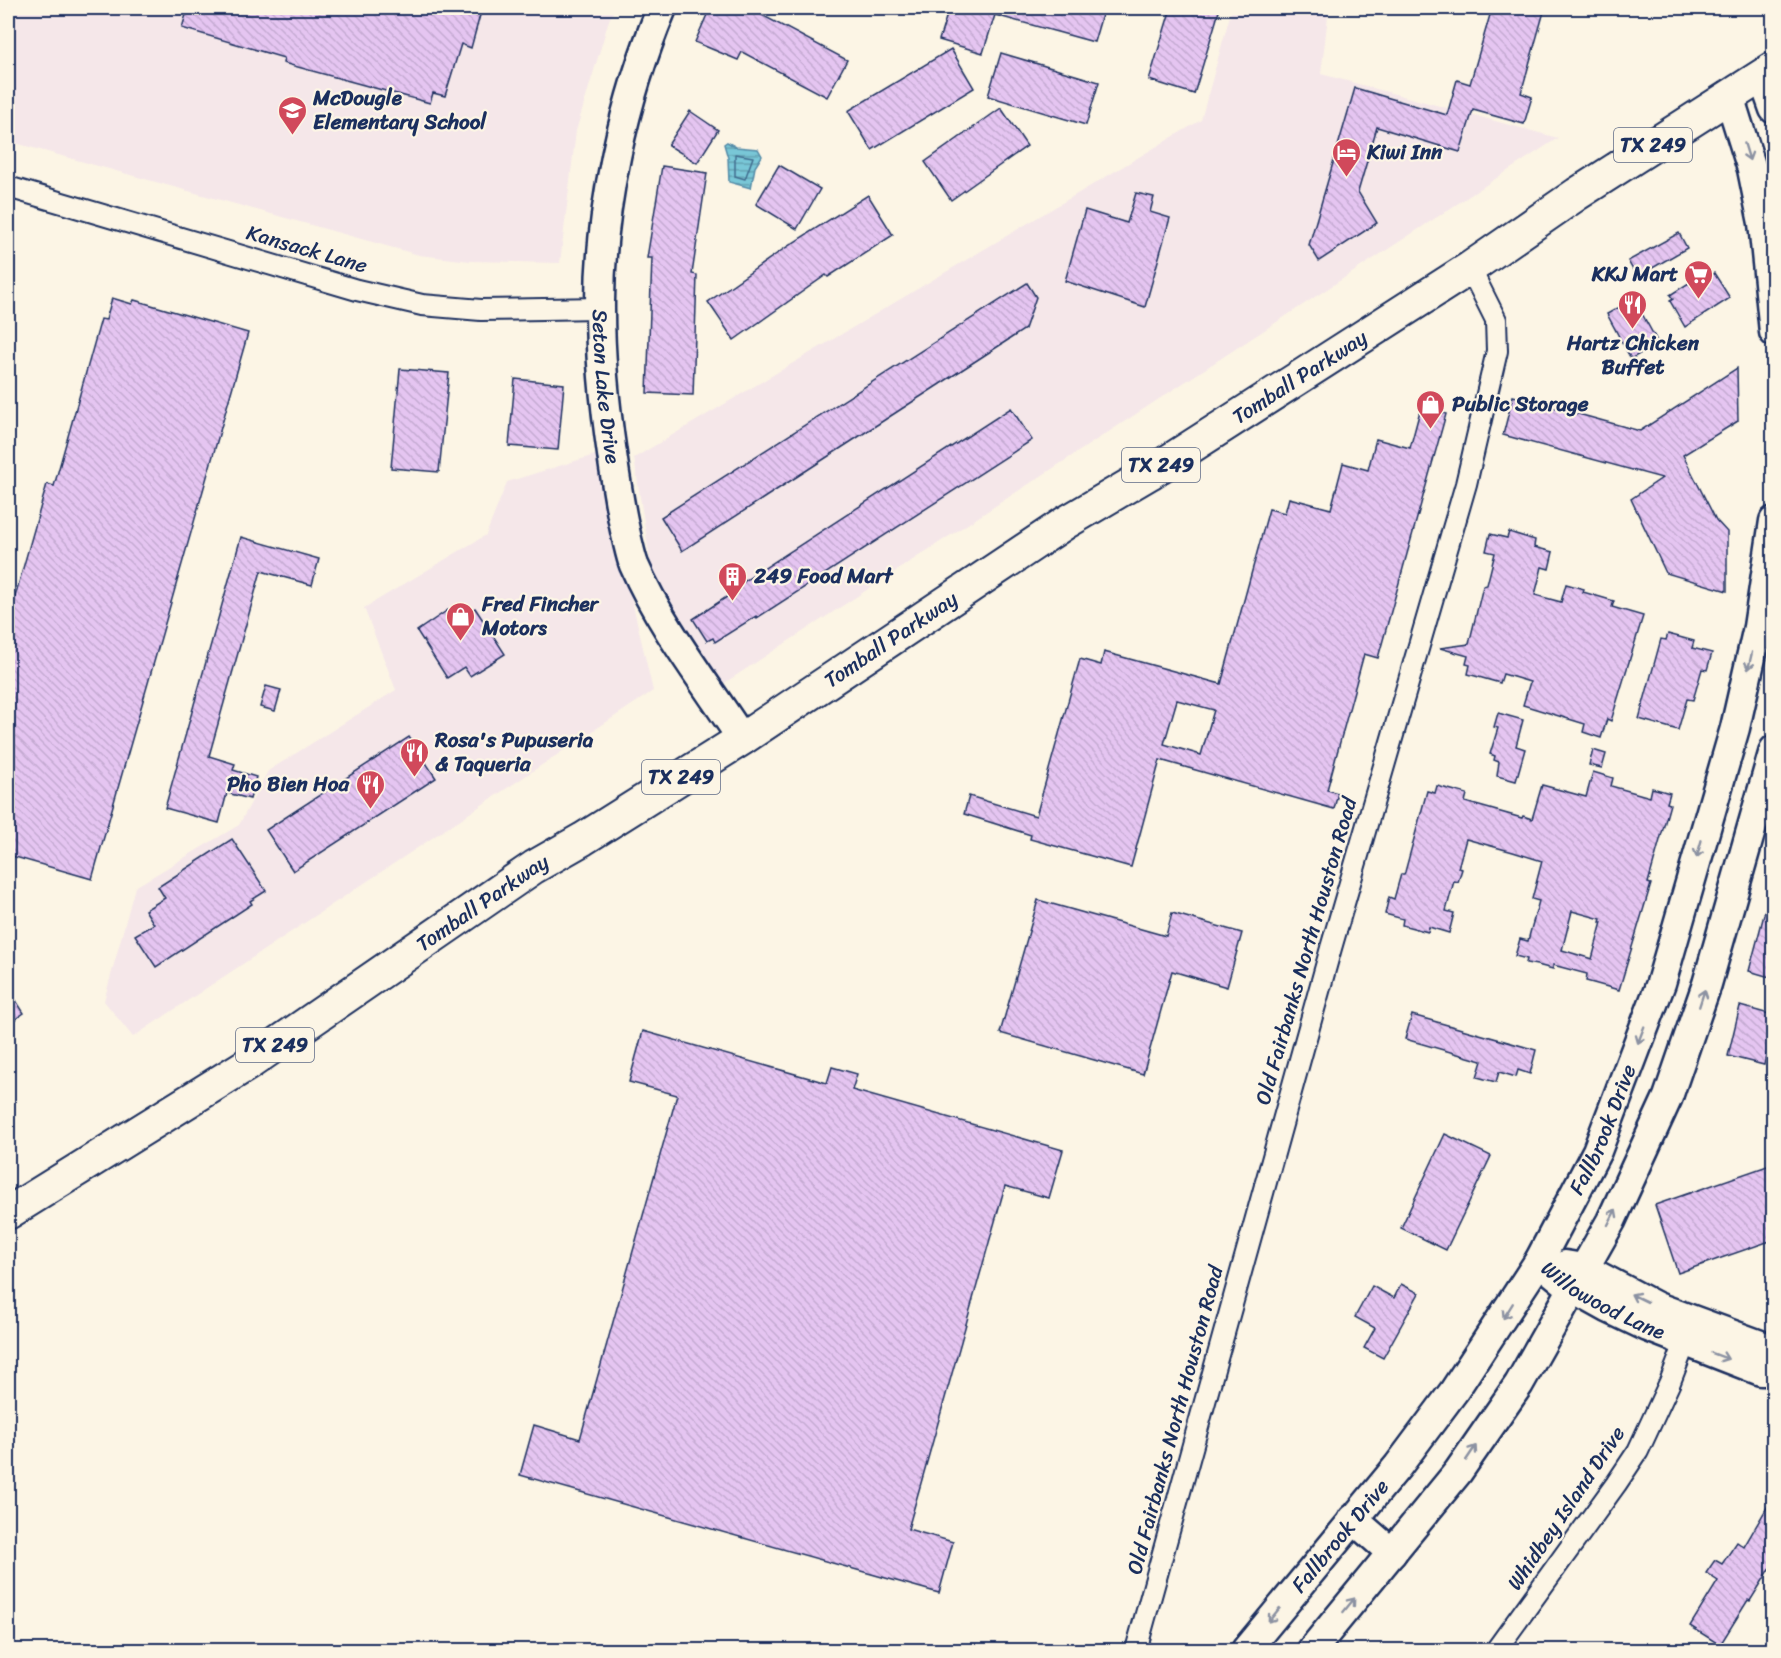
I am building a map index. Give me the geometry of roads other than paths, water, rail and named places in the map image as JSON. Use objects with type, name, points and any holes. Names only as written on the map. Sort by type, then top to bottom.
[{"type":"main road","name":"Seton Lake Drive","points":[[662,8],[640,68],[615,164],[604,234],[600,308],[603,373],[610,442],[619,506],[633,563],[657,609],[742,739]]},
{"type":"main road","name":"Tomball Parkway","points":[[8,1213],[248,1064],[534,867],[583,839],[742,739],[1065,523],[1150,473],[1470,268],[1577,194],[1768,71]]},
{"type":"main road","points":[[1768,71],[1773,109]]},
{"type":"main road","points":[[1729,96],[1752,169],[1763,223],[1773,332]]},
{"type":"main road","name":"Fallbrook Drive","points":[[1246,1650],[1398,1466],[1454,1391],[1539,1261],[1597,1151],[1658,992],[1735,728],[1758,627],[1773,521]]},
{"type":"main road","points":[[1735,728],[1773,743]]},
{"type":"main road","points":[[1312,1650],[1458,1472],[1519,1384],[1611,1221],[1668,1097],[1707,984],[1773,750]]},
{"type":"main road","name":"Willowood Lane","points":[[1539,1261],[1657,1307],[1689,1332],[1761,1371],[1773,1371]]},
{"type":"main road","name":"Willowood Lane","points":[[1689,1332],[1773,1350]]},
{"type":"main road","points":[[1353,1519],[1392,1553]]},
{"type":"street","name":"Kansack Lane","points":[[8,187],[357,290],[422,305],[481,309],[600,308]]},
{"type":"street","name":"Old Fairbanks North Houston Road","points":[[1136,1650],[1328,959],[1466,484],[1497,351],[1496,320],[1470,268]]},
{"type":"street","name":"Whidbey Island Drive","points":[[1496,1650],[1617,1484],[1638,1451],[1670,1382],[1689,1332]]},
{"type":"water","points":[[727,142],[736,147],[758,149],[762,156],[755,167],[751,188],[729,182],[728,158],[724,144]]},
{"type":"place","name":"McDougle Elementary School","points":[[292,136]]},
{"type":"place","name":"Kiwi Inn","points":[[1346,178]]},
{"type":"place","name":"KKJ Mart","points":[[1699,300]]},
{"type":"place","name":"Hartz Chicken Buffet","points":[[1633,330]]},
{"type":"place","name":"Public Storage","points":[[1431,430]]},
{"type":"place","name":"249 Food Mart","points":[[733,602]]},
{"type":"place","name":"Fred Fincher Motors","points":[[461,642]]},
{"type":"place","name":"Rosa's Pupuseria & Taqueria","points":[[414,778]]},
{"type":"place","name":"Pho Bien Hoa","points":[[370,810]]}]
